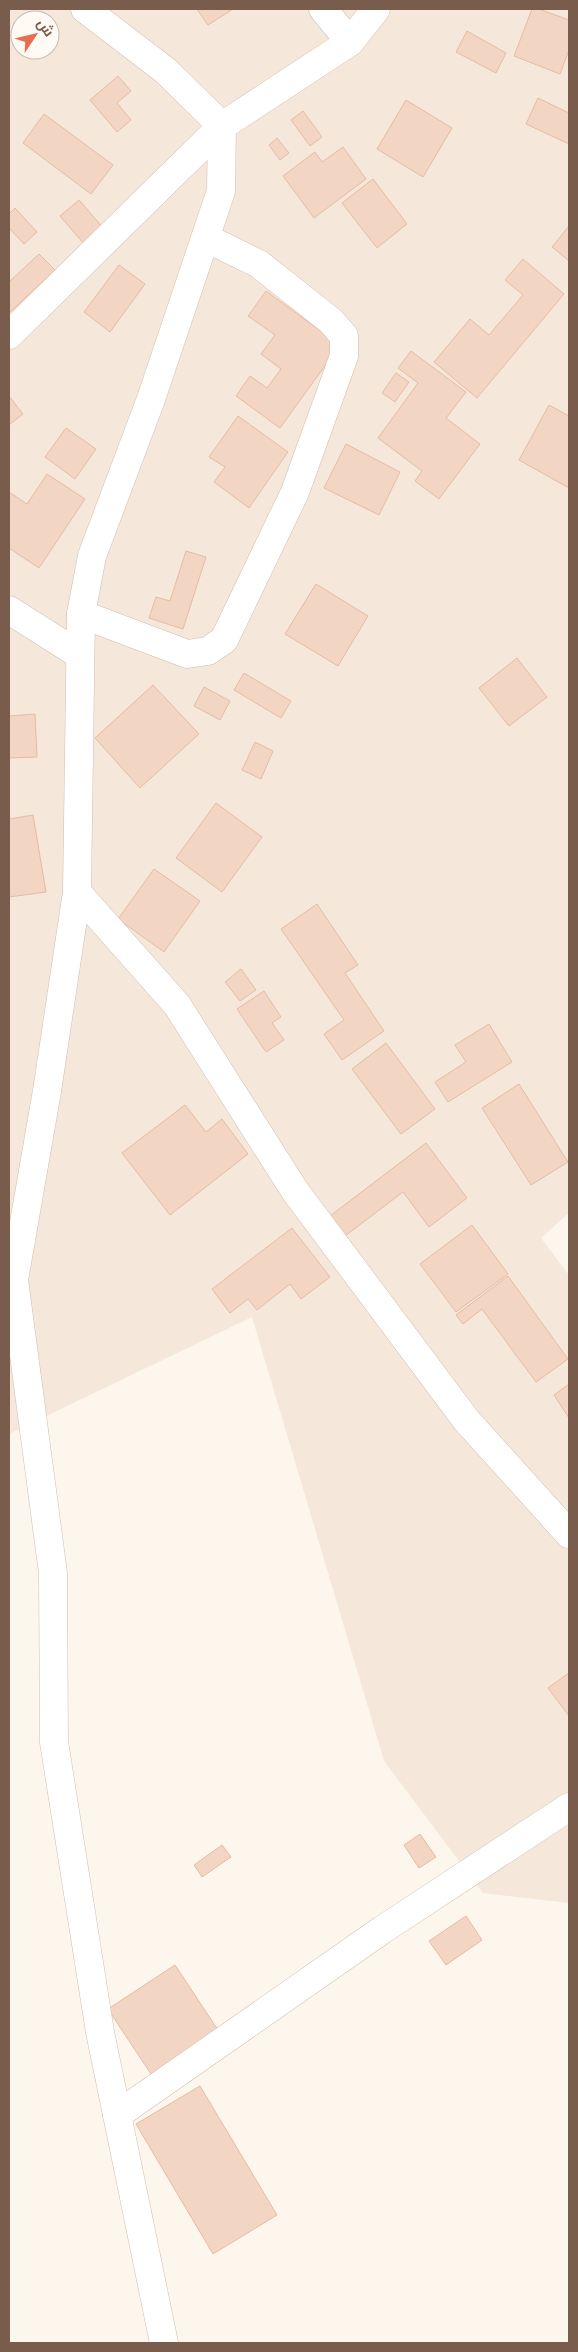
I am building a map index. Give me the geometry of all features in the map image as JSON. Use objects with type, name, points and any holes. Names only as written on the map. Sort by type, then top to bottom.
[{"type":"street","points":[[85,9],[166,71],[222,126],[221,191],[151,398],[92,556],[80,614],[77,892],[47,1092],[14,1280],[53,1573],[54,1742],[100,2032],[164,2343]]},
{"type":"street","points":[[323,9],[350,42]]},
{"type":"street","points":[[9,335],[222,126],[350,42],[376,9]]},
{"type":"street","points":[[80,614],[186,654],[208,651],[224,640],[295,492],[344,356],[344,336],[331,320],[259,264],[206,238]]},
{"type":"street","points":[[9,610],[80,655]]},
{"type":"street","points":[[77,892],[177,1005],[295,1191],[467,1421],[569,1534]]},
{"type":"street","points":[[117,2114],[382,1930],[569,1807]]},
{"type":"shaded area","points":[[9,9],[569,9],[569,1213],[541,1238],[569,1275],[569,1903],[483,1893],[384,1761],[252,1317],[9,1434]]},
{"type":"building","points":[[197,9],[233,9],[208,25]]},
{"type":"building","points":[[532,9],[539,9],[569,20],[569,50],[560,74],[514,56]]},
{"type":"building","points":[[467,31],[506,53],[496,73],[456,52]]},
{"type":"building","points":[[118,76],[131,91],[117,103],[131,120],[117,132],[90,100]]},
{"type":"building","points":[[538,98],[569,113],[569,144],[526,124]]},
{"type":"building","points":[[406,100],[452,128],[423,177],[377,149]]},
{"type":"building","points":[[303,111],[322,137],[310,146],[291,120]]},
{"type":"building","points":[[44,114],[113,165],[91,194],[23,143]]},
{"type":"building","points":[[277,138],[289,153],[280,160],[269,145]]},
{"type":"building","points":[[343,147],[366,179],[314,218],[283,176],[315,152],[322,162]]},
{"type":"building","points":[[373,179],[407,224],[377,248],[342,203]]},
{"type":"building","points":[[79,200],[104,229],[85,245],[60,216]]},
{"type":"building","points":[[15,208],[37,232],[24,244],[9,228],[9,214]]},
{"type":"building","points":[[569,226],[569,261],[552,247]]},
{"type":"building","points":[[39,254],[55,270],[9,313],[9,282]]},
{"type":"building","points":[[523,259],[564,294],[477,398],[434,362],[470,319],[489,335],[523,295],[505,280]]},
{"type":"building","points":[[119,265],[145,284],[110,332],[84,312]]},
{"type":"building","points":[[266,291],[340,345],[280,428],[236,396],[250,376],[267,388],[281,369],[261,354],[275,335],[248,316]]},
{"type":"building","points":[[411,351],[466,392],[446,418],[480,444],[439,499],[415,481],[422,471],[378,438],[418,383],[398,368]]},
{"type":"building","points":[[396,373],[409,382],[395,402],[382,393]]},
{"type":"building","points":[[9,396],[23,414],[9,425]]},
{"type":"building","points":[[549,405],[569,416],[569,488],[519,460]]},
{"type":"building","points":[[238,416],[288,452],[249,508],[214,482],[225,467],[209,457]]},
{"type":"building","points":[[66,428],[96,449],[75,479],[45,457]]},
{"type":"building","points":[[346,444],[400,472],[379,515],[324,488]]},
{"type":"building","points":[[47,474],[85,499],[39,568],[9,548],[9,492],[27,504]]},
{"type":"building","points":[[186,551],[206,557],[183,629],[149,618],[156,597],[170,601]]},
{"type":"building","points":[[316,584],[368,616],[338,666],[285,634]]},
{"type":"building","points":[[517,658],[547,697],[509,726],[479,688]]},
{"type":"building","points":[[244,673],[291,701],[281,718],[234,690]]},
{"type":"building","points":[[153,685],[199,734],[140,788],[95,738]]},
{"type":"building","points":[[204,687],[230,701],[220,720],[194,706]]},
{"type":"building","points":[[35,714],[37,757],[9,758],[9,716]]},
{"type":"building","points":[[255,742],[273,751],[261,779],[242,770]]},
{"type":"building","points":[[216,803],[262,837],[222,892],[176,858]]},
{"type":"building","points":[[33,815],[46,892],[9,897],[9,819]]},
{"type":"building","points":[[154,869],[200,901],[164,952],[118,919]]},
{"type":"building","points":[[317,904],[358,965],[345,973],[384,1031],[342,1060],[324,1034],[344,1020],[281,929]]},
{"type":"building","points":[[241,969],[256,990],[240,1001],[225,982]]},
{"type":"building","points":[[264,991],[281,1017],[272,1023],[284,1040],[266,1052],[237,1009]]},
{"type":"building","points":[[489,1024],[512,1062],[448,1102],[435,1082],[466,1062],[455,1045]]},
{"type":"building","points":[[386,1043],[435,1109],[401,1134],[352,1069]]},
{"type":"building","points":[[519,1084],[568,1162],[531,1185],[482,1108]]},
{"type":"building","points":[[185,1105],[206,1132],[222,1119],[248,1154],[170,1215],[122,1153]]},
{"type":"building","points":[[426,1143],[467,1198],[429,1227],[403,1192],[345,1236],[330,1216]]},
{"type":"building","points":[[472,1225],[508,1274],[456,1312],[420,1264]]},
{"type":"building","points":[[292,1228],[330,1277],[301,1299],[290,1284],[257,1310],[248,1299],[230,1313],[212,1289]]},
{"type":"building","points":[[508,1276],[568,1359],[536,1382],[482,1309],[463,1324],[456,1315]]},
{"type":"building","points":[[569,1384],[569,1418],[554,1395]]},
{"type":"building","points":[[569,1673],[569,1716],[548,1688]]},
{"type":"building","points":[[420,1834],[436,1857],[419,1868],[404,1845]]},
{"type":"building","points":[[222,1845],[231,1857],[202,1877],[194,1865]]},
{"type":"building","points":[[466,1916],[482,1940],[446,1965],[429,1941]]},
{"type":"building","points":[[175,1965],[218,2030],[151,2074],[108,2009]]},
{"type":"building","points":[[200,2086],[277,2215],[213,2254],[136,2124]]}]
